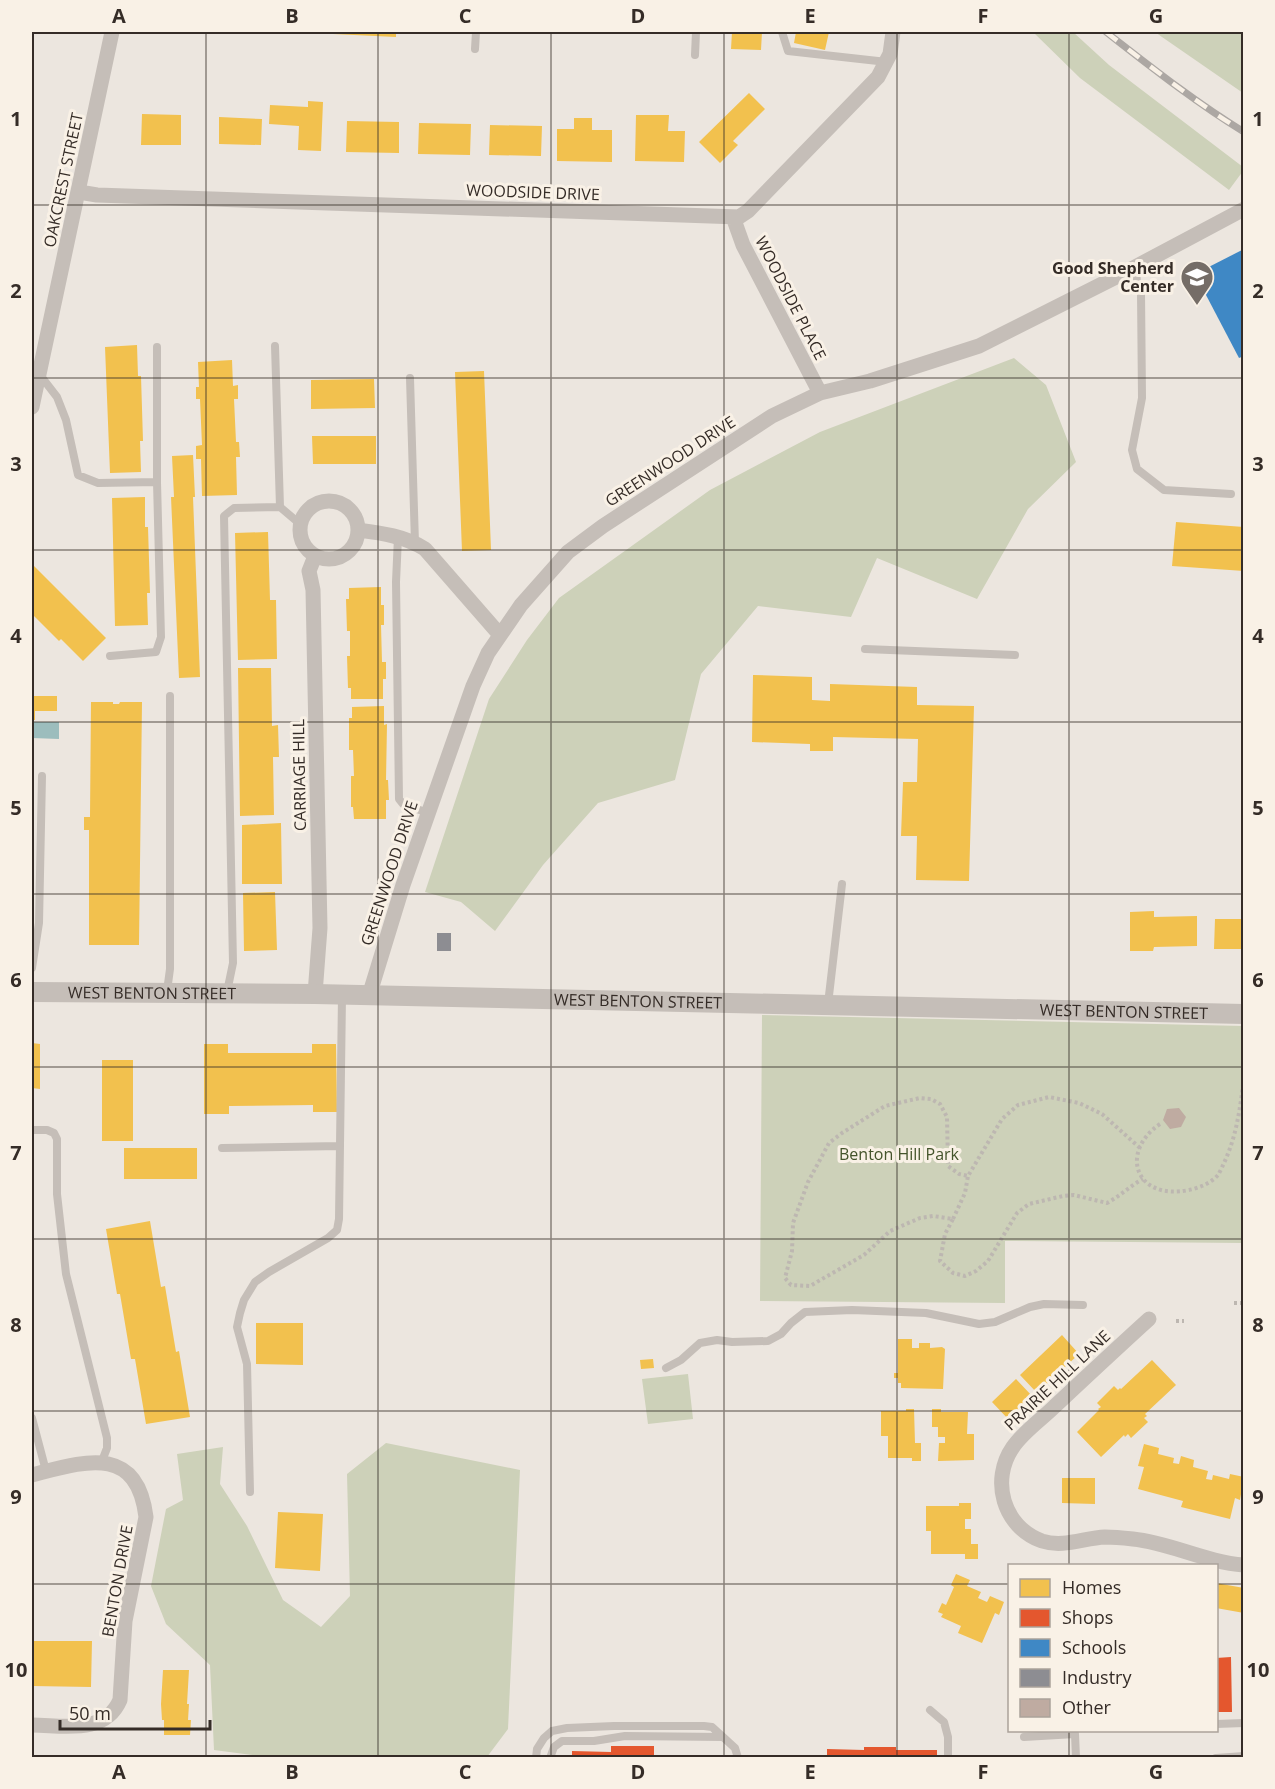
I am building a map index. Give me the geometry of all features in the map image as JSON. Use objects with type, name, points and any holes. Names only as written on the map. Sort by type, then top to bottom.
[{"type":"street","name":"OAKCREST STREET","points":[[32,407],[112,32]]},
{"type":"street","points":[[733,217],[739,217],[756,203],[878,77],[890,54],[892,32]]},
{"type":"street","name":"WOODSIDE DRIVE","points":[[79,192],[97,195],[733,217]]},
{"type":"street","name":"GREENWOOD DRIVE","points":[[369,996],[376,967],[428,813],[473,687],[488,653],[521,605],[568,552],[603,526],[772,416],[820,393],[870,381],[979,346],[1023,326],[1244,209]]},
{"type":"street","name":"WOODSIDE PLACE","points":[[733,217],[743,245],[820,393]]},
{"type":"street","points":[[329,501],[347,507],[354,515],[358,530],[356,542],[351,550],[343,556],[326,560],[307,550],[301,541],[300,524],[309,508],[329,501]]},
{"type":"street","points":[[358,530],[398,537],[424,549],[500,635]]},
{"type":"street","name":"CARRIAGE HILL","points":[[315,556],[309,572],[313,590],[320,928],[315,994]]},
{"type":"street","name":"WEST BENTON STREET","points":[[32,992],[315,994],[1244,1014]]},
{"type":"street","name":"PRAIRIE HILL LANE","points":[[1149,1319],[1013,1446],[1001,1476],[1001,1493],[1006,1508],[1029,1535],[1044,1541],[1061,1544],[1106,1537],[1135,1539],[1220,1562],[1244,1565]]},
{"type":"street","points":[[39,1473],[83,1462],[102,1461]]},
{"type":"street","name":"BENTON DRIVE","points":[[32,1725],[93,1725],[108,1718],[116,1710],[120,1700],[125,1621],[146,1517],[144,1500],[137,1485],[127,1474],[102,1461]]},
{"type":"lane","points":[[475,49],[476,32]]},
{"type":"lane","points":[[695,55],[696,32]]},
{"type":"lane","points":[[782,32],[788,51],[887,62]]},
{"type":"lane","points":[[1136,267],[1137,284],[1141,293],[1142,398],[1132,450],[1137,469],[1164,490],[1231,494]]},
{"type":"lane","points":[[274,346],[280,507]]},
{"type":"lane","points":[[110,656],[156,652],[161,637],[157,482],[157,347]]},
{"type":"lane","points":[[39,373],[57,397],[66,420],[78,475],[98,483],[157,482]]},
{"type":"lane","points":[[410,378],[415,543]]},
{"type":"lane","points":[[227,994],[234,963],[225,516],[234,508],[280,507],[300,524]]},
{"type":"lane","points":[[398,537],[396,582],[399,798],[403,804],[428,813]]},
{"type":"lane","points":[[865,649],[1014,655]]},
{"type":"lane","points":[[167,993],[170,969],[171,696]]},
{"type":"lane","points":[[32,968],[39,923],[42,776]]},
{"type":"lane","points":[[828,1004],[842,884]]},
{"type":"lane","points":[[250,1492],[246,1364],[237,1327],[244,1300],[255,1282],[328,1238],[337,1230],[342,995]]},
{"type":"lane","points":[[32,1130],[47,1130],[54,1133],[57,1139],[57,1194],[66,1274],[107,1438],[107,1448],[102,1461]]},
{"type":"lane","points":[[222,1148],[340,1146]]},
{"type":"lane","points":[[666,1368],[681,1360],[700,1343],[717,1340],[768,1341],[781,1334],[806,1312],[852,1310],[926,1313],[978,1324],[995,1322],[1030,1307],[1044,1304],[1083,1305]]},
{"type":"lane","points":[[32,1418],[39,1473]]},
{"type":"lane","points":[[930,1710],[945,1722],[948,1757]]},
{"type":"lane","points":[[1218,1724],[1244,1723]]},
{"type":"lane","points":[[536,1758],[537,1749],[552,1731],[614,1726],[704,1726],[712,1728],[735,1748],[738,1758]]},
{"type":"lane","points":[[1024,1737],[1075,1734],[1076,1758]]},
{"type":"lane","points":[[550,1758],[554,1747],[562,1741],[594,1741],[625,1737],[723,1737]]},
{"type":"lane","points":[[1216,1758],[1244,1756]]},
{"type":"path","points":[[1160,1124],[1151,1130],[1140,1148],[1137,1164],[1143,1179],[1149,1186],[1169,1193],[1207,1184],[1218,1175],[1232,1145],[1237,1129],[1244,1078]]},
{"type":"path","points":[[1140,1148],[1102,1114],[1079,1103],[1049,1097],[1018,1105],[1002,1119],[968,1176],[965,1193],[945,1234],[940,1261],[954,1273],[965,1276],[988,1261],[1017,1213],[1029,1204],[1074,1195],[1107,1203],[1143,1179]]},
{"type":"path","points":[[954,1219],[933,1216],[920,1218],[890,1231],[864,1255],[810,1286],[791,1285],[785,1278],[792,1251],[793,1223],[808,1182],[829,1143],[885,1106],[920,1098],[931,1099],[940,1104],[948,1117],[948,1166],[959,1174],[968,1176]]},
{"type":"path","points":[[1234,1303],[1242,1303]]},
{"type":"path","points":[[1176,1321],[1184,1321]]},
{"type":"green space","points":[[1033,32],[1073,32],[1109,65],[1243,167],[1243,171],[1229,190],[1080,78]]},
{"type":"green space","points":[[1155,32],[1243,32],[1243,93],[1162,37]]},
{"type":"green space","points":[[1014,358],[1046,385],[1076,462],[1028,509],[977,599],[877,558],[851,617],[758,606],[701,674],[675,780],[598,803],[543,865],[495,931],[461,902],[425,892],[489,699],[527,640],[559,598],[710,490],[820,432]]},
{"type":"green space","name":"Benton Hill Park","points":[[762,1015],[1243,1026],[1243,1243],[1005,1241],[1005,1303],[760,1301]]},
{"type":"green space","points":[[688,1374],[693,1419],[648,1424],[642,1379]]},
{"type":"green space","points":[[386,1443],[520,1470],[508,1729],[487,1757],[275,1758],[214,1750],[210,1665],[166,1624],[151,1586],[166,1509],[183,1500],[177,1454],[223,1447],[220,1484],[247,1526],[283,1600],[321,1627],[350,1596],[347,1474]]},
{"type":"water","points":[[32,722],[59,722],[59,739],[32,738]]},
{"type":"building: Homes","points":[[396,32],[396,37],[312,33]]},
{"type":"building: Homes","points":[[732,32],[762,32],[761,50],[731,49]]},
{"type":"building: Homes","points":[[796,32],[829,32],[825,50],[794,43]]},
{"type":"building: Homes","points":[[749,93],[765,109],[733,141],[738,145],[720,163],[699,142]]},
{"type":"building: Homes","points":[[308,101],[323,102],[321,151],[298,150],[299,126],[269,124],[270,105],[308,107]]},
{"type":"building: Homes","points":[[142,114],[181,115],[181,145],[141,145]]},
{"type":"building: Homes","points":[[636,115],[669,115],[668,131],[685,131],[684,162],[635,161]]},
{"type":"building: Homes","points":[[219,117],[262,119],[261,145],[219,144]]},
{"type":"building: Homes","points":[[574,118],[592,118],[592,130],[612,130],[612,162],[557,161],[557,129],[574,129]]},
{"type":"building: Homes","points":[[347,121],[399,122],[399,153],[346,152]]},
{"type":"building: Homes","points":[[419,123],[471,124],[470,155],[418,154]]},
{"type":"building: Homes","points":[[490,125],[542,126],[541,156],[489,155]]},
{"type":"building: Homes","points":[[137,345],[138,376],[141,376],[143,441],[140,441],[141,472],[110,473],[105,347]]},
{"type":"building: Homes","points":[[232,360],[233,386],[238,385],[238,399],[234,399],[236,442],[239,442],[240,457],[236,457],[237,495],[202,496],[201,459],[196,459],[196,446],[202,445],[200,399],[196,399],[196,387],[199,387],[198,362]]},
{"type":"building: Homes","points":[[484,371],[491,550],[462,551],[455,372]]},
{"type":"building: Homes","points":[[374,379],[375,408],[311,409],[311,380]]},
{"type":"building: Homes","points":[[312,436],[376,436],[376,464],[313,464]]},
{"type":"building: Homes","points":[[193,455],[200,677],[179,678],[171,497],[174,497],[172,456]]},
{"type":"building: Homes","points":[[145,497],[150,593],[147,593],[148,625],[115,626],[112,498]]},
{"type":"building: Homes","points":[[1176,522],[1244,527],[1244,571],[1172,566]]},
{"type":"building: Homes","points":[[268,532],[270,600],[276,600],[277,659],[238,660],[235,533]]},
{"type":"building: Homes","points":[[32,564],[106,638],[83,661],[32,614]]},
{"type":"building: Homes","points":[[381,587],[381,605],[384,605],[384,625],[381,625],[382,662],[386,662],[383,699],[351,699],[351,688],[348,688],[347,656],[350,656],[350,631],[347,631],[346,599],[349,599],[349,588]]},
{"type":"building: Homes","points":[[238,668],[271,668],[272,726],[278,725],[279,757],[273,757],[274,815],[240,816]]},
{"type":"building: Homes","points":[[753,675],[812,677],[812,700],[830,701],[830,684],[917,687],[917,705],[974,706],[969,881],[916,880],[917,836],[901,836],[903,782],[917,782],[918,739],[833,737],[833,751],[810,751],[810,744],[752,742]]},
{"type":"building: Homes","points":[[32,696],[57,696],[57,711],[35,711],[35,720],[32,720]]},
{"type":"building: Homes","points":[[91,702],[119,704],[120,702],[142,702],[139,945],[89,945],[89,830],[84,830],[84,817],[90,817]]},
{"type":"building: Homes","points":[[384,706],[384,725],[387,724],[386,780],[388,780],[389,800],[386,800],[386,819],[354,819],[353,807],[351,807],[351,776],[354,776],[353,750],[349,750],[349,718],[352,718],[352,707]]},
{"type":"building: Homes","points":[[281,823],[282,884],[242,884],[242,825]]},
{"type":"building: Homes","points":[[275,892],[277,950],[244,951],[243,893]]},
{"type":"building: Homes","points":[[1154,911],[1154,917],[1197,916],[1197,946],[1154,947],[1153,951],[1130,951],[1130,912]]},
{"type":"building: Homes","points":[[1215,919],[1244,919],[1244,949],[1214,949]]},
{"type":"building: Homes","points":[[32,1043],[40,1044],[40,1089],[32,1088]]},
{"type":"building: Homes","points":[[204,1044],[228,1044],[228,1053],[312,1053],[312,1044],[336,1044],[337,1112],[313,1112],[313,1105],[229,1106],[229,1114],[204,1114]]},
{"type":"building: Homes","points":[[102,1060],[133,1060],[133,1141],[102,1141]]},
{"type":"building: Homes","points":[[124,1148],[197,1148],[197,1179],[124,1179]]},
{"type":"building: Homes","points":[[150,1221],[161,1287],[165,1286],[176,1352],[179,1351],[190,1417],[146,1424],[135,1359],[131,1359],[120,1294],[117,1294],[106,1229]]},
{"type":"building: Homes","points":[[256,1323],[303,1323],[303,1365],[256,1364]]},
{"type":"building: Homes","points":[[1062,1335],[1079,1354],[1037,1393],[1020,1375]]},
{"type":"building: Homes","points":[[898,1339],[912,1339],[912,1348],[919,1348],[919,1343],[930,1343],[930,1348],[945,1349],[943,1389],[901,1388],[898,1378],[894,1378],[894,1373],[898,1373]]},
{"type":"building: Homes","points":[[653,1359],[654,1368],[641,1369],[640,1360]]},
{"type":"building: Homes","points":[[1152,1360],[1176,1385],[1145,1414],[1147,1416],[1144,1418],[1148,1422],[1131,1438],[1128,1434],[1125,1437],[1124,1435],[1101,1457],[1077,1432],[1099,1410],[1101,1407],[1097,1403],[1114,1386],[1118,1390],[1121,1389]]},
{"type":"building: Homes","points":[[1016,1379],[1033,1397],[1009,1420],[992,1402]]},
{"type":"building: Homes","points":[[906,1409],[914,1409],[915,1443],[921,1443],[921,1461],[912,1461],[912,1458],[888,1458],[888,1436],[881,1436],[881,1411],[906,1411]]},
{"type":"building: Homes","points":[[932,1409],[941,1409],[941,1412],[968,1412],[967,1434],[974,1434],[974,1460],[938,1461],[939,1443],[945,1443],[945,1437],[938,1437],[938,1427],[932,1427]]},
{"type":"building: Homes","points":[[1144,1444],[1159,1448],[1158,1454],[1174,1458],[1173,1463],[1179,1464],[1181,1456],[1194,1460],[1193,1467],[1208,1471],[1206,1479],[1212,1480],[1213,1475],[1229,1479],[1230,1474],[1244,1477],[1240,1500],[1235,1498],[1230,1519],[1181,1507],[1183,1501],[1138,1489],[1144,1467],[1138,1466]]},
{"type":"building: Homes","points":[[1062,1478],[1095,1478],[1095,1504],[1062,1503]]},
{"type":"building: Homes","points":[[959,1503],[971,1503],[971,1519],[965,1519],[965,1529],[971,1529],[971,1544],[978,1544],[978,1559],[965,1559],[965,1554],[931,1554],[931,1531],[926,1531],[926,1506],[959,1506]]},
{"type":"building: Homes","points":[[278,1512],[323,1514],[320,1571],[275,1568]]},
{"type":"building: Homes","points":[[956,1574],[970,1580],[967,1586],[981,1592],[978,1598],[987,1602],[990,1596],[1004,1602],[999,1615],[995,1613],[982,1643],[958,1633],[961,1626],[941,1617],[943,1614],[938,1612],[942,1603],[946,1605],[954,1587],[951,1585]]},
{"type":"building: Homes","points":[[1218,1583],[1244,1588],[1244,1613],[1218,1608]]},
{"type":"building: Homes","points":[[32,1641],[92,1641],[91,1687],[32,1686]]},
{"type":"building: Homes","points":[[163,1670],[189,1670],[187,1704],[189,1704],[188,1720],[191,1720],[190,1735],[164,1735],[161,1704]]},
{"type":"building: Shops","points":[[1231,1657],[1232,1712],[1218,1712],[1218,1658]]},
{"type":"building: Shops","points":[[611,1746],[654,1746],[654,1758],[572,1758],[572,1751],[611,1752]]},
{"type":"building: Shops","points":[[864,1747],[937,1750],[937,1758],[827,1758],[827,1749],[864,1750]]},
{"type":"building: Schools","points":[[1244,249],[1244,356],[1239,358],[1195,274]]},
{"type":"building: Industry","points":[[437,933],[451,933],[451,951],[437,951]]},
{"type":"building: Other","points":[[1179,1108],[1186,1117],[1181,1127],[1170,1129],[1163,1120],[1167,1109]]},
{"type":"railway","points":[[1106,32],[1191,96],[1244,132]]},
{"type":"place","name":"Good Shepherd Center","points":[[1197,306]]}]
